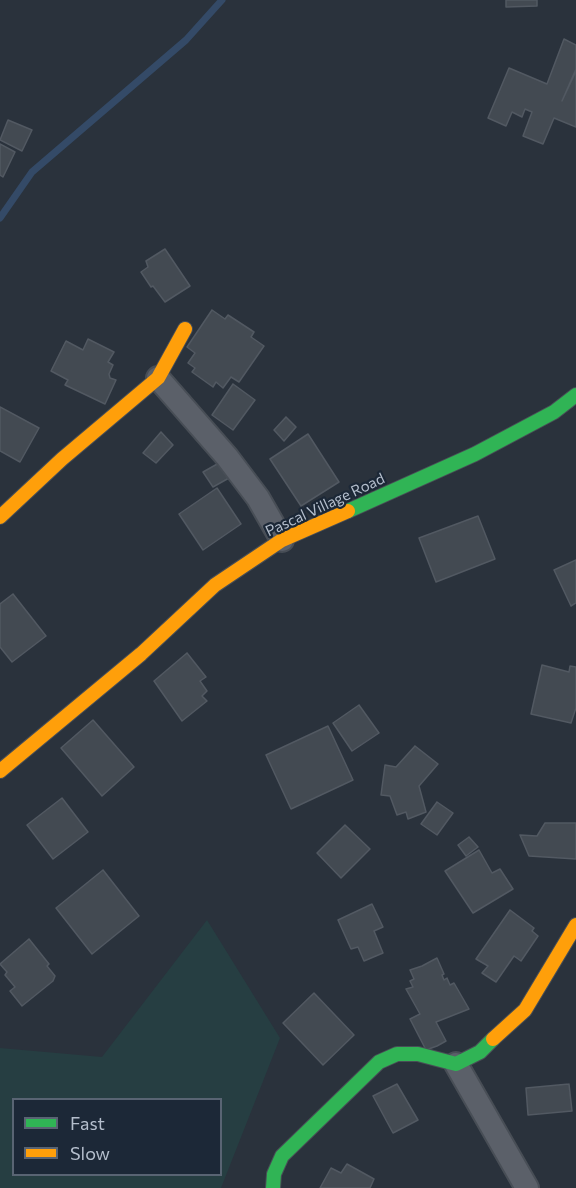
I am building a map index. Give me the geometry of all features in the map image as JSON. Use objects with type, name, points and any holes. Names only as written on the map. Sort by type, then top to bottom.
[{"type":"street","points":[[0,517],[62,459],[158,378],[185,329]]},
{"type":"street","points":[[158,378],[227,457],[258,498],[282,540]]},
{"type":"street","name":"Pascal Village Road","points":[[0,771],[141,654],[215,585],[282,540],[475,454],[554,412],[576,394]]},
{"type":"street","points":[[273,1188],[274,1174],[282,1156],[379,1062],[397,1054],[418,1054],[456,1064],[480,1052],[525,1010],[576,925]]},
{"type":"street","points":[[456,1064],[527,1188]]},
{"type":"green space","points":[[207,920],[280,1038],[221,1188],[0,1188],[0,1048],[102,1057]]},
{"type":"building","points":[[506,0],[537,0],[537,6],[506,7]]},
{"type":"building","points":[[564,39],[576,45],[576,69],[562,101],[576,71],[576,127],[554,118],[543,144],[523,136],[532,112],[525,109],[522,117],[512,112],[506,126],[488,118],[509,68],[547,84]]},
{"type":"building","points":[[8,120],[32,130],[22,151],[0,140]]},
{"type":"building","points":[[0,144],[15,152],[3,177],[0,175]]},
{"type":"building","points":[[165,249],[190,286],[165,302],[141,272],[148,267],[146,261]]},
{"type":"building","points":[[212,310],[225,319],[228,315],[254,332],[251,337],[264,346],[239,382],[231,377],[223,388],[216,382],[213,387],[192,372],[195,368],[188,363],[195,353],[187,347]]},
{"type":"building","points":[[88,339],[114,352],[108,362],[113,365],[109,374],[110,378],[116,380],[105,404],[65,385],[68,380],[51,371],[66,341],[83,350]]},
{"type":"building","points":[[233,384],[255,400],[233,430],[212,415]]},
{"type":"building","points":[[0,407],[39,428],[20,462],[0,451]]},
{"type":"building","points":[[286,417],[296,427],[284,441],[274,430]]},
{"type":"building","points":[[161,432],[173,445],[156,463],[143,453]]},
{"type":"building","points":[[308,434],[339,482],[301,506],[270,459]]},
{"type":"building","points":[[219,463],[229,478],[213,487],[203,472]]},
{"type":"building","points":[[217,488],[241,524],[203,550],[179,514]]},
{"type":"building","points":[[478,516],[495,559],[436,582],[419,538]]},
{"type":"building","points":[[576,560],[576,603],[571,606],[554,570]]},
{"type":"building","points":[[13,594],[46,636],[12,662],[0,647],[0,604]]},
{"type":"building","points":[[187,653],[206,677],[200,681],[207,691],[202,696],[207,701],[182,721],[154,681]]},
{"type":"building","points":[[542,665],[569,672],[570,666],[576,667],[576,708],[571,723],[531,714]]},
{"type":"building","points":[[359,705],[379,733],[352,751],[333,723]]},
{"type":"building","points":[[93,720],[134,767],[102,796],[61,748]]},
{"type":"building","points":[[328,726],[353,780],[291,809],[266,755]]},
{"type":"building","points":[[415,746],[438,764],[419,786],[426,812],[408,819],[406,812],[397,815],[390,796],[381,795],[385,765],[396,767]]},
{"type":"building","points":[[62,798],[88,832],[53,859],[27,825]]},
{"type":"building","points":[[437,802],[453,813],[437,835],[421,824]]},
{"type":"building","points":[[545,823],[576,823],[576,859],[529,856],[520,835],[537,836]]},
{"type":"building","points":[[345,825],[370,849],[341,878],[317,853]]},
{"type":"building","points":[[469,837],[478,847],[466,856],[458,845]]},
{"type":"building","points":[[479,850],[492,873],[500,869],[513,889],[473,913],[445,871]]},
{"type":"building","points":[[103,870],[139,916],[92,954],[56,908]]},
{"type":"building","points":[[372,904],[383,927],[374,931],[383,953],[364,961],[358,947],[351,949],[338,920]]},
{"type":"building","points":[[510,910],[534,928],[532,931],[538,936],[521,961],[514,956],[496,982],[482,973],[488,966],[476,959]]},
{"type":"building","points":[[29,939],[49,964],[47,966],[55,976],[53,981],[22,1006],[10,991],[15,987],[5,975],[7,972],[0,964]]},
{"type":"building","points":[[437,958],[444,974],[442,975],[444,980],[447,978],[450,985],[454,983],[469,1009],[436,1022],[446,1041],[426,1050],[410,1019],[420,1014],[406,989],[413,987],[410,981],[414,979],[410,970]]},
{"type":"building","points":[[314,993],[354,1035],[323,1065],[283,1023]]},
{"type":"building","points":[[397,1084],[418,1120],[393,1133],[373,1096]]},
{"type":"building","points":[[569,1084],[572,1111],[528,1115],[526,1088]]},
{"type":"building","points":[[347,1164],[374,1179],[370,1188],[320,1188],[331,1168],[341,1173]]},
{"type":"waterway","points":[[0,218],[32,172],[186,40],[222,0]]},
{"type":"traffic: fast","points":[[348,511],[475,454],[554,412],[576,395]]},
{"type":"traffic: fast","points":[[273,1188],[274,1174],[282,1156],[379,1062],[397,1054],[418,1054],[456,1064],[480,1052],[493,1039]]},
{"type":"traffic: slow","points":[[0,517],[62,459],[158,378],[185,329]]},
{"type":"traffic: slow","points":[[0,771],[141,654],[215,585],[282,540],[348,511]]},
{"type":"traffic: slow","points":[[493,1039],[525,1010],[576,925]]}]
